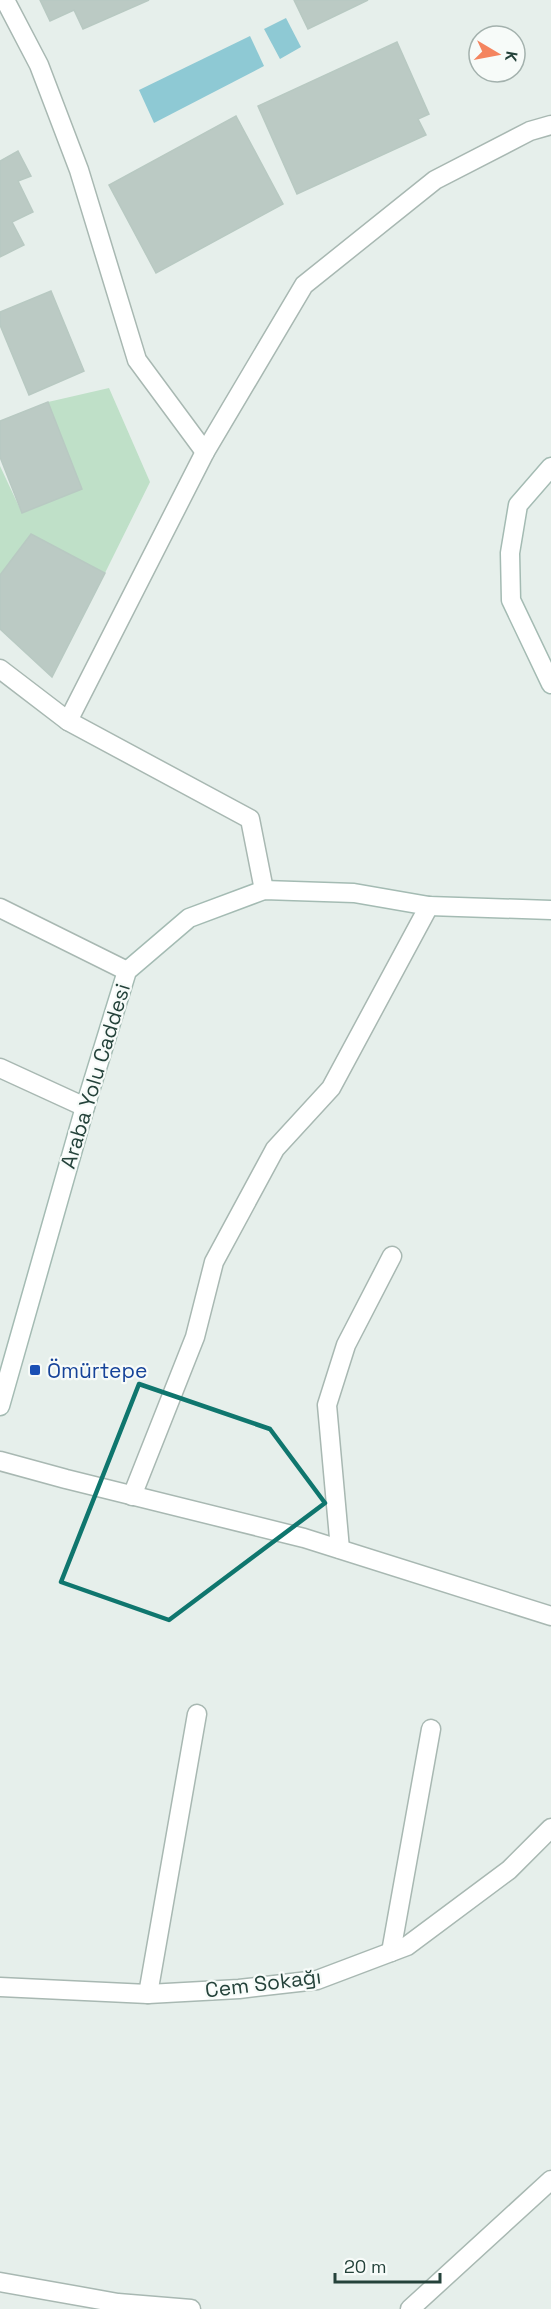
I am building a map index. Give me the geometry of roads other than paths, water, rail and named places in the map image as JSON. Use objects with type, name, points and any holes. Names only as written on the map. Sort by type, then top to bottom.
[{"type":"street","points":[[5,0],[39,65],[79,170],[137,360],[205,452]]},
{"type":"street","points":[[68,722],[205,452],[304,285],[435,180],[530,131],[551,125]]},
{"type":"street","points":[[551,466],[518,506],[510,553],[511,600],[551,684]]},
{"type":"street","points":[[0,669],[68,722],[250,819],[264,890]]},
{"type":"street","name":"Araba Yolu Caddesi","points":[[0,1406],[85,1107],[127,971],[189,918],[264,890],[354,893],[429,906],[551,910]]},
{"type":"street","points":[[132,1496],[195,1337],[214,1262],[275,1149],[331,1088],[429,906]]},
{"type":"street","points":[[0,908],[127,971]]},
{"type":"street","points":[[0,1068],[85,1107]]},
{"type":"street","points":[[340,1549],[327,1405],[346,1345],[392,1256]]},
{"type":"street","points":[[0,1461],[304,1538],[551,1616]]},
{"type":"street","points":[[148,1994],[198,1714]]},
{"type":"street","points":[[392,1952],[431,1729]]},
{"type":"street","name":"Cem Sokağı","points":[[0,1987],[148,1994],[239,1989],[317,1980],[407,1946],[509,1870],[551,1828]]},
{"type":"street","points":[[410,2309],[551,2180]]},
{"type":"street","points":[[0,2282],[121,2306],[191,2309]]},
{"type":"water","points":[[286,18],[301,47],[280,59],[264,29]]},
{"type":"water","points":[[250,36],[264,66],[154,123],[139,90]]},
{"type":"place","name":"Ömürtepe","points":[[35,1370]]}]
